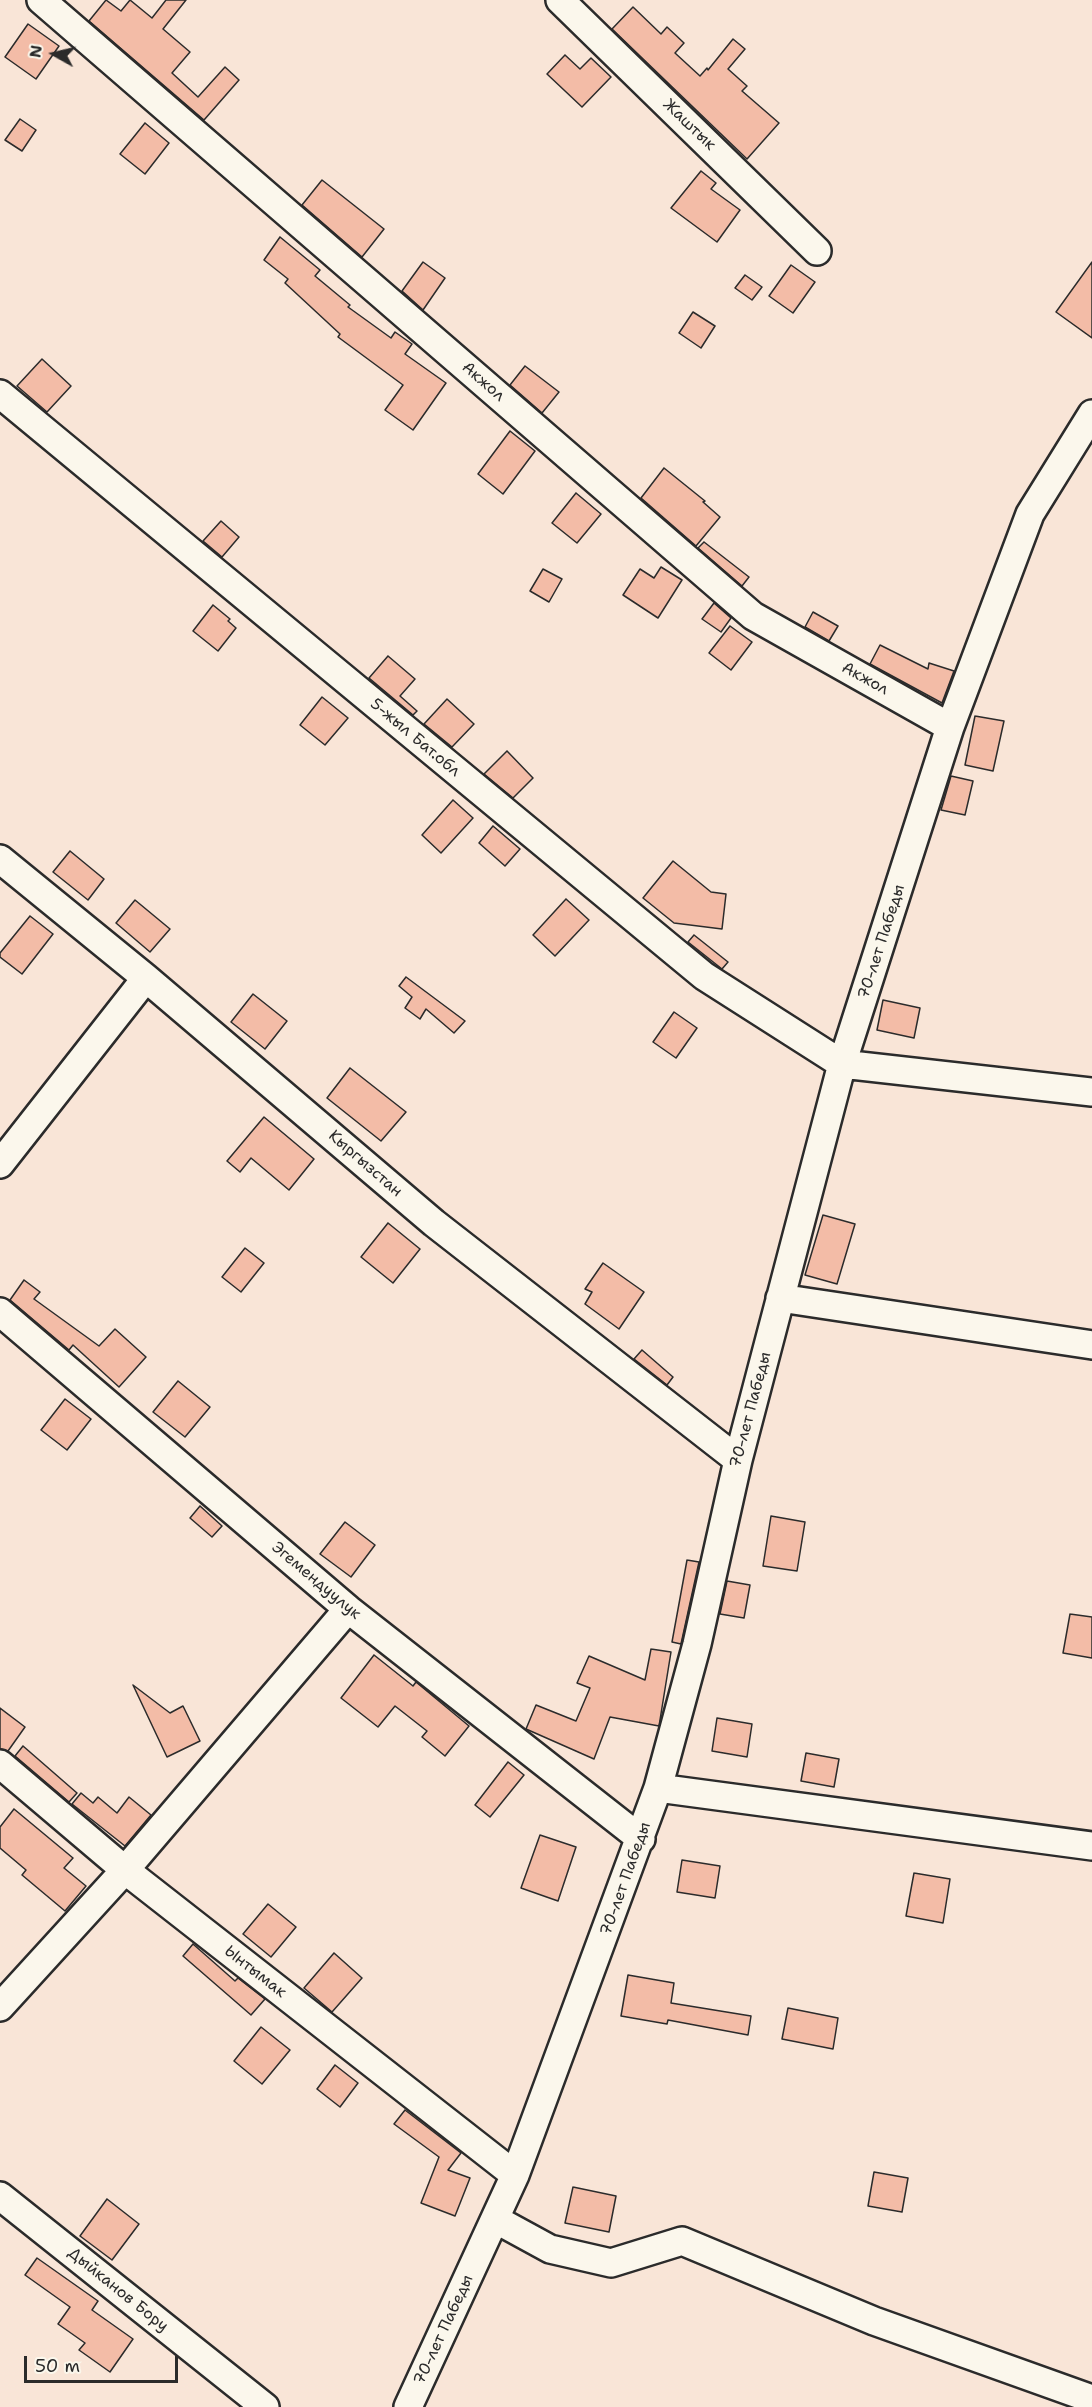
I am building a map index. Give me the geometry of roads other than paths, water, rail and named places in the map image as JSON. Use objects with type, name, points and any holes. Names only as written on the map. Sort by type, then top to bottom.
[{"type":"street","name":"Акжол","points":[[41,0],[753,616],[950,727]]},
{"type":"street","name":"Жаштык","points":[[560,0],[817,251]]},
{"type":"street","name":"5-жыл Бат.обл","points":[[0,394],[704,976],[842,1064]]},
{"type":"street","name":"70-лет Пабеды","points":[[408,2407],[515,2175],[641,1839],[658,1788],[697,1644],[738,1460],[842,1064],[950,727],[1030,514],[1092,414]]},
{"type":"street","name":"Кыргызстан","points":[[0,859],[146,978],[434,1223],[738,1460]]},
{"type":"street","points":[[0,1164],[146,978]]},
{"type":"street","points":[[842,1064],[1092,1092]]},
{"type":"street","points":[[780,1298],[1092,1345]]},
{"type":"street","name":"Эгемендуулук","points":[[0,1312],[348,1609],[641,1839]]},
{"type":"street","points":[[0,2007],[125,1870],[348,1609]]},
{"type":"street","name":"Ынтымак","points":[[0,1764],[125,1870],[515,2175]]},
{"type":"street","points":[[658,1788],[1092,1846]]},
{"type":"street","name":"Дыйканов Бору","points":[[0,2196],[265,2407]]},
{"type":"street","points":[[495,2219],[550,2249],[612,2263],[682,2241],[874,2321],[1092,2399]]}]
